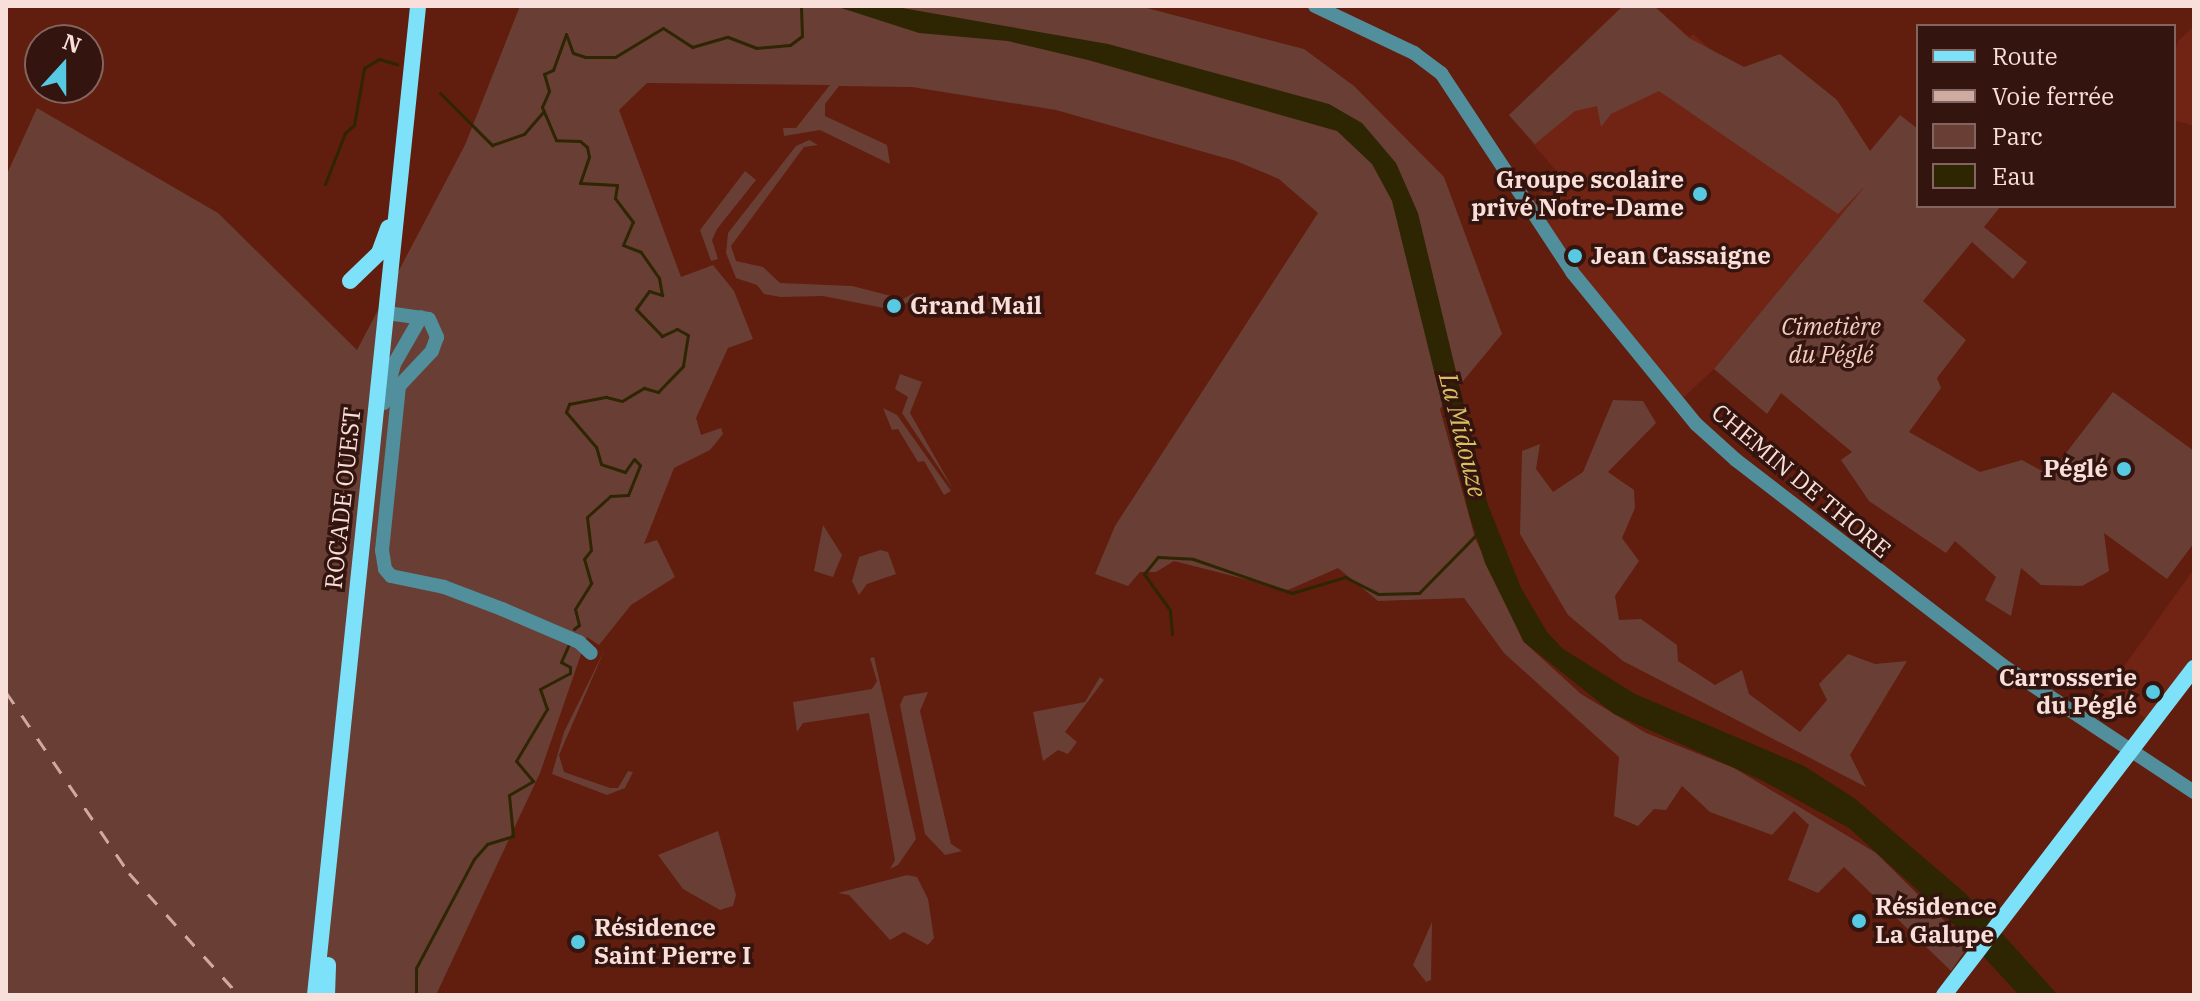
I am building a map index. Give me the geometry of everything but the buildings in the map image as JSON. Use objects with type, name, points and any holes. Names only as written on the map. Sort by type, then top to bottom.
[{"type":"main road","name":"ROCADE OUEST","points":[[315,995],[418,6]]},
{"type":"main road","points":[[350,281],[379,253],[386,239],[402,156]]},
{"type":"main road","points":[[327,995],[357,661],[357,591]]},
{"type":"main road","points":[[1944,995],[2194,668]]},
{"type":"street","name":"CHEMIN DE THORE","points":[[1315,6],[1414,53],[1441,73],[1546,239],[1696,424],[1871,568],[2002,665],[2194,792]]},
{"type":"street","points":[[387,313],[421,317],[434,323],[437,337],[432,351],[399,386],[382,550],[385,569],[391,576],[427,582],[502,609],[579,642],[591,653]]},
{"type":"street","points":[[370,461],[387,381],[421,317]]},
{"type":"shaded area","name":"Groupe scolaire privé Notre-Dame","points":[[1623,6],[1654,6],[1689,37],[1693,34],[1866,185],[1714,369],[1683,398],[1556,244],[1532,202],[1561,177],[1509,115]]},
{"type":"shaded area","points":[[2194,26],[2194,126],[2176,121],[2178,41]]},
{"type":"shaded area","points":[[2194,569],[2194,666],[2149,721],[2107,690]]},
{"type":"green space","points":[[520,6],[1139,6],[1304,49],[1354,86],[1444,177],[1502,334],[1440,409],[1475,538],[1523,641],[1581,694],[1646,733],[1734,768],[1876,853],[1969,945],[1951,971],[1844,867],[1818,893],[1788,880],[1809,825],[1794,811],[1772,835],[1710,812],[1682,786],[1666,810],[1654,809],[1638,826],[1614,816],[1619,757],[1504,653],[1464,598],[1378,601],[1338,568],[1288,590],[1174,561],[1156,572],[1140,572],[1128,586],[1095,574],[1115,526],[1318,213],[1279,179],[1236,161],[1056,110],[912,87],[839,86],[825,104],[825,116],[887,145],[890,164],[820,130],[784,136],[783,128],[796,128],[830,85],[647,83],[619,110],[681,277],[713,265],[734,291],[753,339],[728,348],[696,418],[701,435],[721,428],[723,434],[710,450],[674,468],[644,544],[657,540],[675,577],[631,605],[599,645],[587,637],[540,773],[436,995],[6,995],[6,176],[37,108],[218,213],[357,350],[465,145]]},
{"type":"green space","name":"Cimetière du Péglé","points":[[1623,6],[1654,6],[1689,38],[1744,67],[1780,54],[1837,100],[1870,151],[1900,115],[1916,127],[1916,208],[1999,208],[1984,227],[2027,262],[2013,279],[1972,242],[1923,301],[1966,340],[1937,378],[1941,388],[1909,432],[1980,472],[2022,460],[2049,475],[2113,392],[2194,451],[2194,543],[2167,579],[2104,533],[2109,571],[2082,586],[2041,585],[2021,568],[2011,616],[1985,600],[1996,577],[1955,541],[1946,553],[1869,501],[1841,460],[1852,452],[1781,393],[1767,414],[1714,369],[1866,185],[1838,214],[1659,91],[1611,114],[1601,127],[1597,106],[1575,111],[1535,144],[1509,115]]},
{"type":"green space","points":[[809,140],[818,145],[804,147],[731,246],[736,261],[763,267],[780,283],[852,286],[903,299],[914,293],[912,300],[894,310],[823,296],[781,297],[764,294],[757,285],[736,278],[726,253],[728,233],[796,146]]},
{"type":"green space","points":[[745,171],[756,180],[717,229],[712,240],[718,259],[711,261],[700,230]]},
{"type":"green space","points":[[900,374],[922,382],[910,413],[953,489],[902,413],[908,397],[895,389]]},
{"type":"green space","points":[[1613,400],[1643,401],[1656,423],[1608,472],[1634,490],[1635,508],[1622,538],[1639,561],[1615,596],[1619,620],[1641,619],[1677,645],[1678,661],[1715,685],[1742,670],[1749,694],[1800,732],[1827,700],[1819,684],[1848,654],[1875,664],[1907,661],[1850,755],[1866,787],[1623,661],[1568,615],[1520,534],[1522,451],[1540,444],[1536,469],[1553,492],[1583,472]]},
{"type":"green space","points":[[883,408],[897,415],[951,491],[944,495],[924,461],[918,462],[898,429],[892,430]]},
{"type":"green space","points":[[823,525],[842,555],[833,577],[814,571]]},
{"type":"green space","points":[[880,550],[888,552],[896,574],[867,584],[859,595],[852,581],[859,557]]},
{"type":"green space","points":[[605,649],[559,755],[564,772],[610,788],[618,788],[628,771],[633,772],[625,788],[607,795],[552,774],[564,732]]},
{"type":"green space","points":[[874,657],[916,839],[898,865],[890,869],[895,860],[869,713],[803,723],[797,732],[793,702],[872,689],[877,681],[870,658]]},
{"type":"green space","points":[[1100,677],[1104,680],[1065,732],[1077,742],[1068,754],[1058,750],[1043,761],[1033,712],[1085,702]]},
{"type":"green space","points":[[928,692],[920,711],[951,844],[962,851],[945,855],[925,834],[900,705],[904,696]]},
{"type":"green space","points":[[718,831],[736,895],[733,906],[720,910],[683,889],[658,855]]},
{"type":"green space","points":[[907,875],[917,877],[928,899],[934,938],[928,945],[904,932],[890,940],[849,895],[838,893]]},
{"type":"green space","points":[[1432,922],[1431,980],[1426,982],[1413,965]]},
{"type":"water","name":"La Midouze","points":[[835,6],[891,6],[1108,44],[1329,104],[1362,123],[1396,163],[1418,213],[1488,505],[1521,588],[1547,632],[1563,649],[1635,694],[1804,766],[1854,798],[1965,893],[2058,995],[2019,995],[1945,915],[1849,828],[1761,780],[1614,714],[1524,642],[1485,563],[1470,517],[1392,201],[1372,164],[1337,131],[1088,60],[1008,41],[919,33]]},
{"type":"waterway","points":[[574,629],[579,625],[575,609],[591,583],[584,559],[591,550],[587,517],[610,496],[628,495],[640,465],[634,459],[625,472],[601,464],[596,447],[566,412],[569,404],[606,397],[622,401],[644,388],[658,392],[683,366],[688,335],[677,329],[662,336],[636,309],[649,291],[662,295],[659,278],[641,252],[623,245],[633,222],[615,198],[617,185],[580,183],[589,157],[587,147],[580,141],[556,140],[542,107],[549,91],[544,74],[553,70],[566,34],[573,53],[585,57],[615,57],[663,28],[692,47],[728,37],[756,48],[790,45],[802,36],[801,6]]},
{"type":"waterway","points":[[325,184],[345,133],[354,125],[364,68],[379,59],[397,64]]},
{"type":"waterway","points":[[440,93],[492,145],[524,134],[544,111]]},
{"type":"waterway","points":[[1172,634],[1170,610],[1144,574],[1158,557],[1193,559],[1292,593],[1345,577],[1378,594],[1419,593],[1479,532]]},
{"type":"waterway","points":[[416,995],[416,968],[474,859],[487,844],[513,836],[509,795],[533,781],[516,761],[547,709],[540,689],[570,673],[570,667],[561,662],[570,642]]},
{"type":"railway","points":[[6,692],[129,873],[239,995]]},
{"type":"place","name":"Groupe scolaire privé Notre-Dame","points":[[1700,194]]},
{"type":"place","name":"Jean Cassaigne","points":[[1575,256]]},
{"type":"place","name":"Grand Mail","points":[[894,306]]},
{"type":"place","name":"Péglé","points":[[2124,469]]},
{"type":"place","name":"Carrosserie du Péglé","points":[[2153,692]]},
{"type":"place","name":"Résidence La Galupe","points":[[1859,921]]},
{"type":"place","name":"Résidence Saint Pierre I","points":[[578,942]]}]
